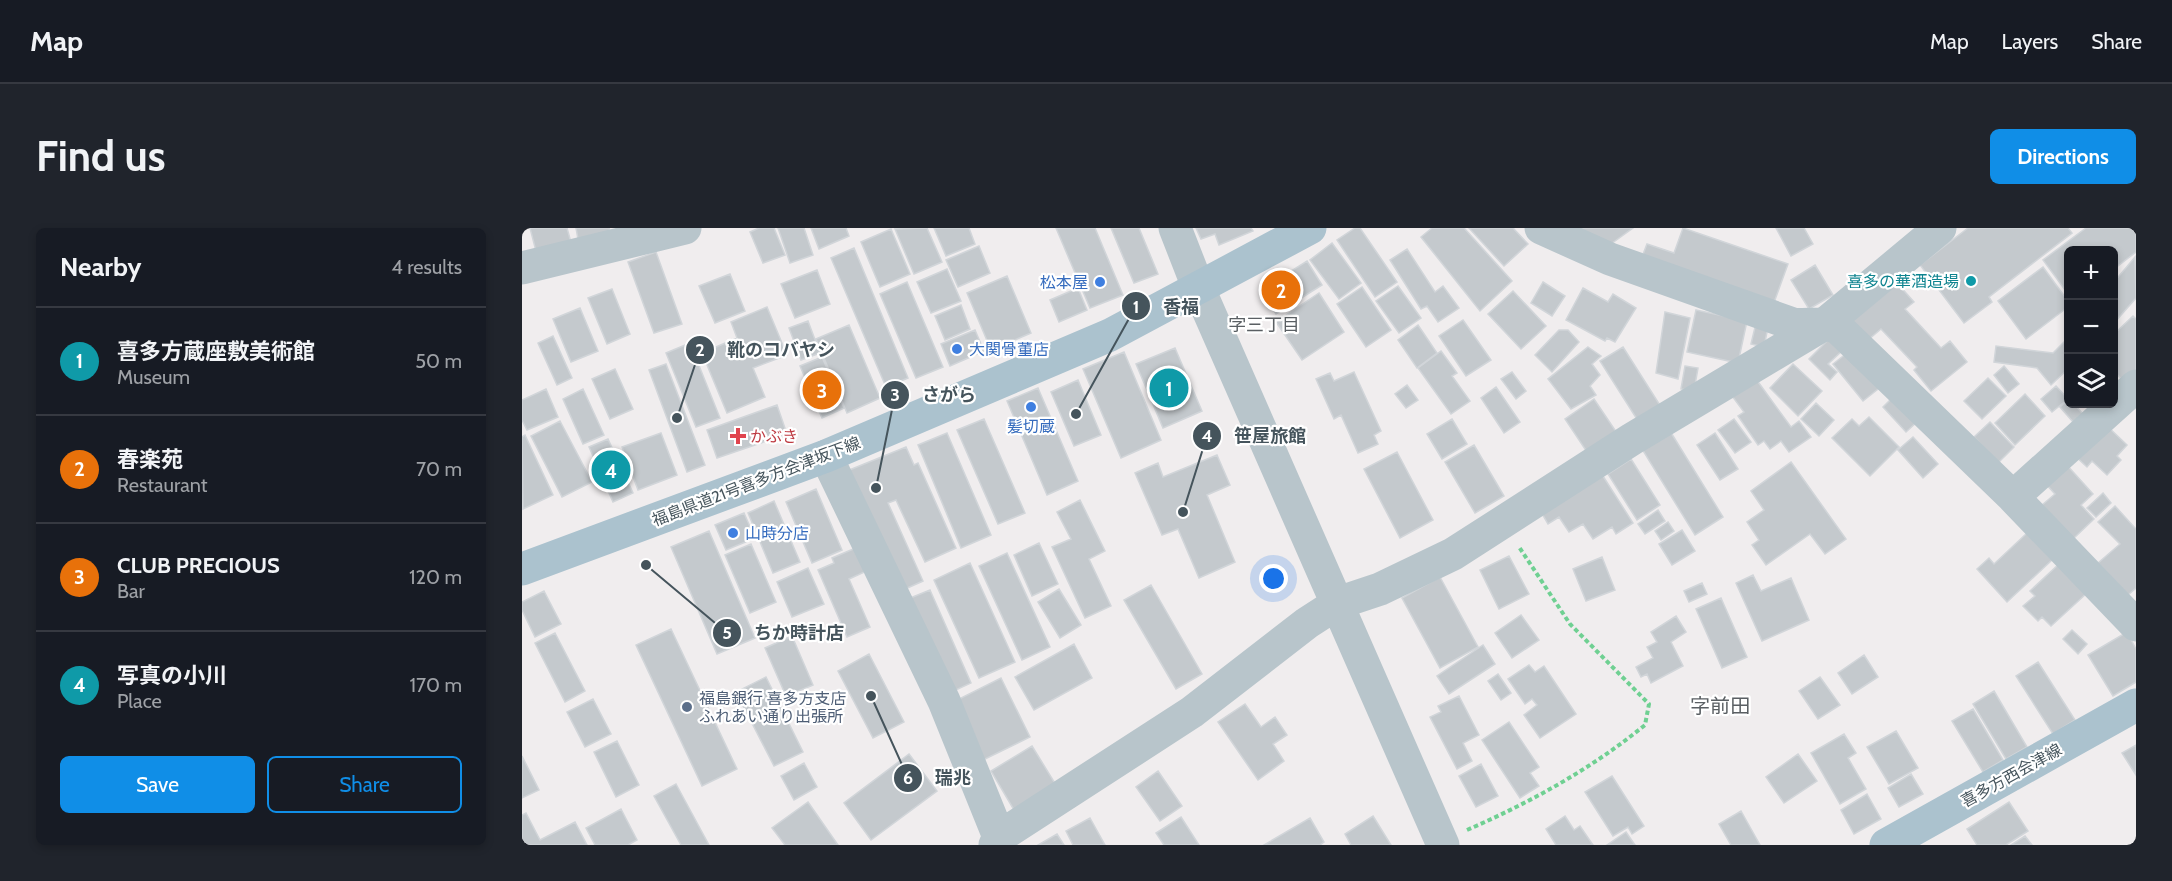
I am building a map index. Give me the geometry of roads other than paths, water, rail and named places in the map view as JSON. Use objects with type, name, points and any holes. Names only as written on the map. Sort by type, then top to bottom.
[{"type":"main road","name":"福島県道21号喜多方会津坂下線","points":[[522,569],[826,456],[1110,335],[1310,228]]},
{"type":"main road","name":"喜多方西会津線","points":[[1886,845],[2136,705]]},
{"type":"street","points":[[1175,228],[1198,287],[1442,843]]},
{"type":"street","points":[[1541,228],[1610,260],[1793,324],[1805,326],[1826,323],[1853,340],[2013,497],[2136,626]]},
{"type":"street","points":[[826,456],[944,701],[997,841],[1192,712],[1307,623],[1338,603],[1380,589],[1453,554],[1632,439],[1826,323],[1940,228]]},
{"type":"street","points":[[522,267],[678,229]]},
{"type":"street","points":[[2013,497],[2136,386]]},
{"type":"place","name":"喜多の華酒造場","points":[[1971,281]]},
{"type":"place","name":"松本屋","points":[[1100,282]]},
{"type":"place","name":"春楽苑","points":[[1281,290]]},
{"type":"place","name":"大関骨董店","points":[[957,349]]},
{"type":"place","name":"喜多方蔵座敷美術館","points":[[1169,388]]},
{"type":"place","name":"CLUB PRECIOUS","points":[[822,390]]},
{"type":"place","name":"髪切蔵","points":[[1031,407]]},
{"type":"place","name":"香福","points":[[1076,414]]},
{"type":"place","name":"靴のコバヤシ","points":[[677,418]]},
{"type":"place","name":"かぶき","points":[[738,436]]},
{"type":"place","name":"写真の小川","points":[[611,470]]},
{"type":"place","name":"さがら","points":[[876,488]]},
{"type":"place","name":"笹屋旅館","points":[[1183,512]]},
{"type":"place","name":"山時分店","points":[[733,533]]},
{"type":"place","name":"ちか時計店","points":[[646,565]]},
{"type":"place","name":"瑞兆","points":[[871,696]]},
{"type":"place","name":"福島銀行 喜多方支店 ふれあい通り出張所","points":[[687,707]]},
{"type":"district","name":"字三丁目","points":[[1264,325]]},
{"type":"district","name":"字前田","points":[[1720,706]]}]
